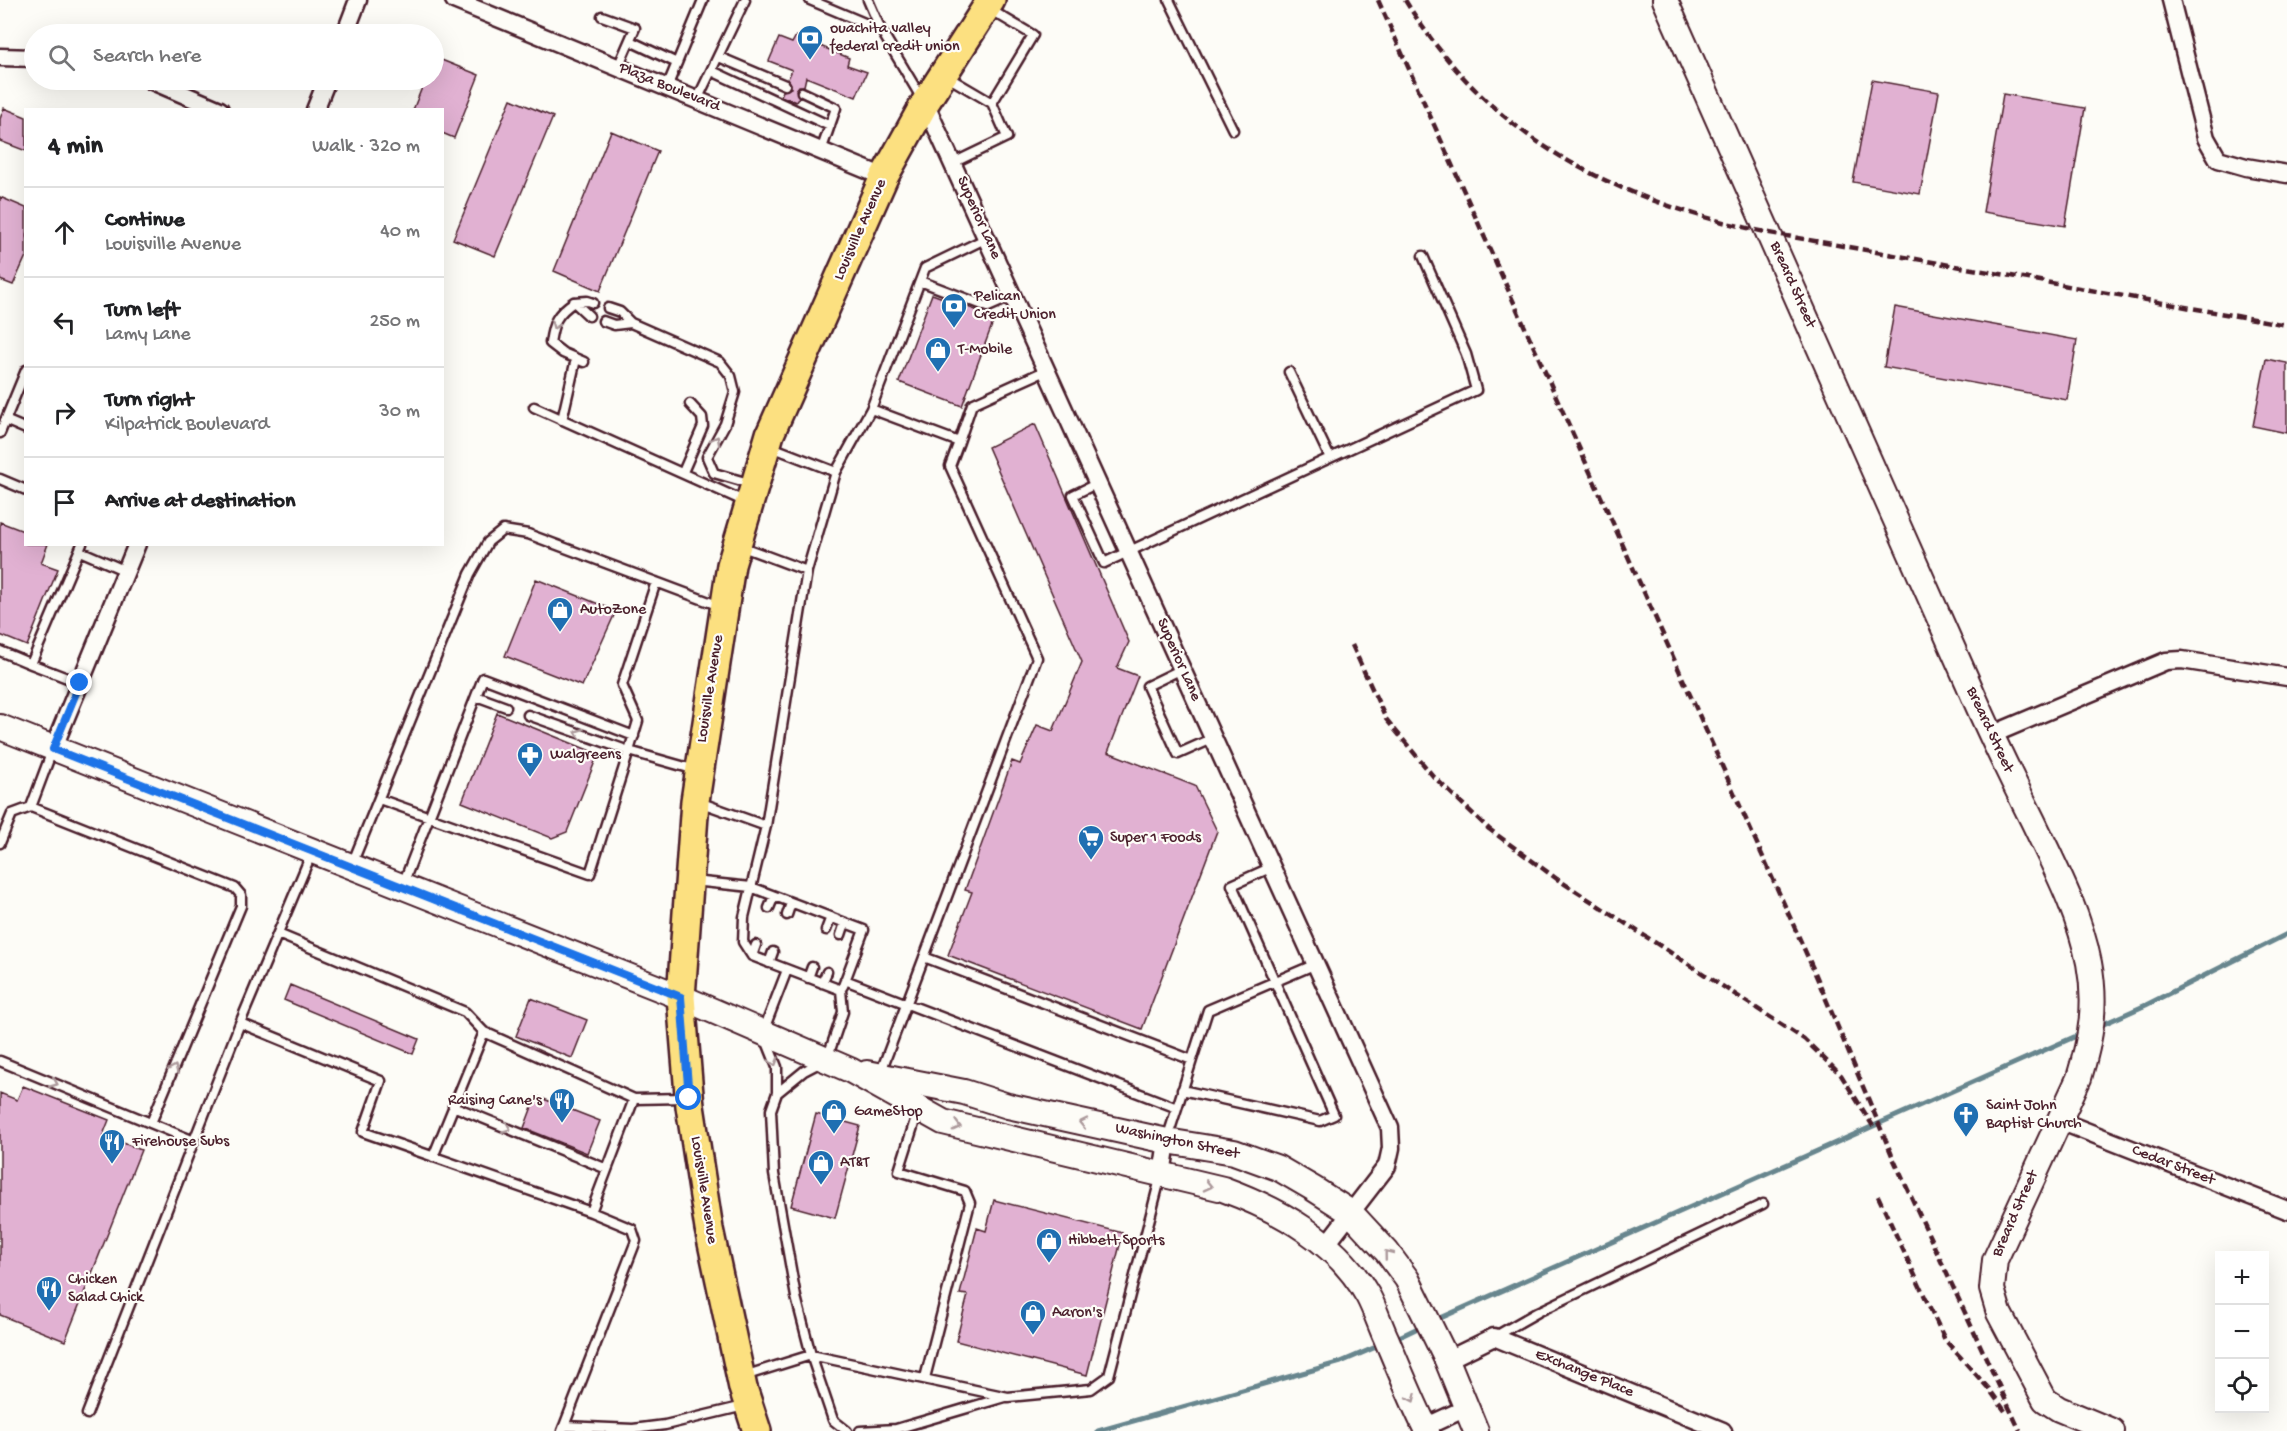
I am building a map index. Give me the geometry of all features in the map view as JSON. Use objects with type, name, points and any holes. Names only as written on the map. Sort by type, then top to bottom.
[{"type":"main road","name":"Louisville Avenue","points":[[757,1431],[740,1377],[709,1229],[689,1098],[681,997],[695,801],[724,607],[731,565],[766,445],[884,177],[943,74],[989,4]]},
{"type":"street","points":[[349,24],[358,0]]},
{"type":"street","name":"Plaza Boulevard","points":[[454,0],[884,177]]},
{"type":"street","name":"Breard Street","points":[[1665,0],[1990,735],[2065,886],[2080,928],[2089,963],[2094,1018],[2083,1065],[2060,1121],[2014,1214],[1995,1260],[1992,1289],[1999,1313],[2045,1400],[2059,1409],[2112,1431]]},
{"type":"street","points":[[2170,0],[2205,138],[2218,159],[2246,167],[2287,174]]},
{"type":"street","points":[[0,57],[24,58]]},
{"type":"street","points":[[173,90],[215,108]]},
{"type":"street","points":[[316,108],[323,90]]},
{"type":"street","name":"Superior Lane","points":[[925,104],[1390,1128],[1391,1148],[1387,1166],[1326,1245]]},
{"type":"street","points":[[53,749],[136,546]]},
{"type":"street","points":[[1990,735],[2166,661],[2182,660],[2287,677]]},
{"type":"street","name":"Washington Street","points":[[0,727],[681,997],[827,1059],[943,1122],[1223,1189],[1262,1204],[1326,1245],[1353,1275],[1368,1296],[1426,1429]]},
{"type":"street","name":"Washington Street","points":[[850,1070],[964,1092],[1008,1106],[1167,1141],[1234,1152],[1278,1168],[1350,1212],[1387,1251],[1407,1279],[1420,1303],[1476,1431]]},
{"type":"street","name":"Cedar Street","points":[[2060,1121],[2287,1210]]},
{"type":"street","points":[[1161,1175],[1167,1141]]},
{"type":"street","points":[[1444,1354],[1494,1337]]},
{"type":"street","name":"Exchange Place","points":[[1494,1337],[1723,1431]]},
{"type":"street","points":[[1426,1429],[1466,1408]]},
{"type":"lane","points":[[667,87],[703,0]]},
{"type":"lane","points":[[697,100],[745,0]]},
{"type":"lane","points":[[810,0],[881,30]]},
{"type":"lane","points":[[868,0],[881,30],[925,104]]},
{"type":"lane","points":[[1169,0],[1233,130]]},
{"type":"lane","points":[[989,4],[1033,36],[992,103]]},
{"type":"lane","points":[[602,16],[636,28],[618,67]]},
{"type":"lane","points":[[630,41],[677,63]]},
{"type":"lane","points":[[719,57],[785,85]]},
{"type":"lane","points":[[712,71],[830,126]]},
{"type":"lane","points":[[943,74],[992,103],[1007,137],[953,163]]},
{"type":"lane","points":[[802,92],[836,108],[821,151]]},
{"type":"lane","points":[[841,990],[752,957],[743,942],[744,918],[766,826],[807,571],[836,472],[871,409],[925,268],[987,238]]},
{"type":"lane","points":[[1098,483],[1073,495],[1104,563],[1476,390],[1466,354],[1423,256]]},
{"type":"lane","points":[[920,281],[988,307],[1013,296]]},
{"type":"lane","points":[[562,420],[580,360],[563,353],[550,343],[553,324],[564,309],[574,303],[587,300],[593,303]]},
{"type":"lane","points":[[574,303],[589,316]]},
{"type":"lane","points":[[608,308],[620,312],[631,323],[720,362],[731,376],[735,392],[725,424],[707,457],[714,472],[752,494]]},
{"type":"lane","points":[[603,321],[614,325],[631,323]]},
{"type":"lane","points":[[880,1076],[1037,658],[950,466],[972,404],[1047,370]]},
{"type":"lane","points":[[1289,372],[1330,458]]},
{"type":"lane","points":[[0,433],[24,375]]},
{"type":"lane","points":[[683,472],[703,426],[702,417],[690,404]]},
{"type":"lane","points":[[534,407],[683,472],[752,494]]},
{"type":"lane","points":[[871,409],[959,442]]},
{"type":"lane","points":[[5,420],[24,428]]},
{"type":"lane","points":[[766,445],[836,472]]},
{"type":"lane","points":[[0,479],[24,489]]},
{"type":"lane","points":[[351,867],[470,574],[488,542],[503,530],[516,531],[724,607]]},
{"type":"lane","points":[[737,545],[807,571]]},
{"type":"lane","points":[[31,664],[81,548],[126,571]]},
{"type":"lane","points":[[379,799],[590,874],[639,721],[622,685],[656,582]]},
{"type":"lane","points":[[0,651],[80,683]]},
{"type":"lane","points":[[1182,669],[1147,686],[1178,754],[1214,738]]},
{"type":"lane","points":[[402,887],[483,678],[634,736]]},
{"type":"lane","points":[[476,696],[506,707]]},
{"type":"lane","points":[[528,715],[629,751],[699,771]]},
{"type":"lane","points":[[32,807],[53,749]]},
{"type":"lane","points":[[695,801],[766,826]]},
{"type":"lane","points":[[0,843],[12,813],[32,807],[235,888],[242,895],[241,906],[152,1123]]},
{"type":"lane","points":[[87,1414],[240,1023],[312,851]]},
{"type":"lane","points":[[1182,1090],[1320,1121],[1334,1115],[1232,885],[1272,867]]},
{"type":"lane","points":[[689,880],[751,888],[864,930],[841,990],[843,1012],[827,1059],[804,1071],[777,1093]]},
{"type":"lane","points":[[770,908],[774,896]]},
{"type":"lane","points":[[787,915],[791,903]]},
{"type":"lane","points":[[826,930],[831,917]]},
{"type":"lane","points":[[841,934],[845,923]]},
{"type":"lane","points":[[278,934],[465,1012],[484,1032],[634,1099],[689,1098]]},
{"type":"lane","points":[[752,957],[756,945]]},
{"type":"lane","points":[[769,963],[773,952]]},
{"type":"lane","points":[[924,957],[1192,1060]]},
{"type":"lane","points":[[1167,1141],[1208,1010],[1316,964]]},
{"type":"lane","points":[[808,978],[812,967]]},
{"type":"lane","points":[[788,970],[763,1032],[777,1067],[777,1093],[771,1110],[774,1174],[796,1297],[811,1354],[833,1420],[847,1431]]},
{"type":"lane","points":[[822,983],[827,972]]},
{"type":"lane","points":[[845,980],[1177,1108]]},
{"type":"lane","points":[[240,1023],[381,1081],[363,1132],[591,1212],[632,1229],[636,1241],[563,1428],[633,1429],[665,1425],[748,1405]]},
{"type":"lane","points":[[433,1156],[484,1032]]},
{"type":"lane","points":[[0,1060],[194,1140]]},
{"type":"lane","points":[[591,1212],[634,1099]]},
{"type":"lane","points":[[453,1106],[606,1169]]},
{"type":"lane","points":[[918,1109],[899,1172],[965,1191],[970,1203],[925,1378]]},
{"type":"lane","points":[[860,1431],[896,1429],[1008,1397],[1091,1389],[1109,1376],[1161,1175]]},
{"type":"lane","points":[[1494,1337],[1538,1311],[1763,1204]]},
{"type":"lane","points":[[740,1377],[811,1354],[1008,1397]]},
{"type":"building","points":[[796,36],[849,58],[847,65],[867,72],[856,97],[806,77],[804,86],[799,86],[796,90],[799,97],[796,102],[781,96],[783,91],[791,88],[788,79],[792,70],[769,61],[779,38],[792,43]]},
{"type":"building","points":[[444,61],[479,75],[454,138],[444,134],[444,108],[414,108],[421,90],[444,90]]},
{"type":"building","points":[[1872,80],[1939,92],[1920,194],[1853,182]]},
{"type":"building","points":[[2003,94],[2085,108],[2065,226],[1983,212]]},
{"type":"building","points":[[511,99],[553,117],[495,256],[453,239]]},
{"type":"building","points":[[4,108],[24,116],[24,150],[0,141],[0,119]]},
{"type":"building","points":[[611,131],[658,151],[600,291],[554,271]]},
{"type":"building","points":[[0,197],[24,207],[24,260],[13,285],[0,280]]},
{"type":"building","points":[[932,294],[995,317],[962,406],[899,382]]},
{"type":"building","points":[[1895,307],[2077,340],[2067,400],[1884,367]]},
{"type":"building","points":[[2266,359],[2287,363],[2287,433],[2253,426]]},
{"type":"building","name":"Super 1 Foods","points":[[1035,424],[1129,642],[1117,668],[1138,676],[1108,752],[1195,786],[1217,831],[1142,1029],[948,955],[972,892],[965,890],[1012,761],[1020,764],[1037,725],[1053,731],[1082,662],[988,447]]},
{"type":"building","points":[[0,522],[24,531],[24,546],[47,546],[41,563],[58,569],[27,646],[0,635]]},
{"type":"building","name":"AutoZone","points":[[536,579],[616,611],[582,686],[505,656]]},
{"type":"building","name":"Walgreens","points":[[497,713],[598,754],[567,832],[552,838],[462,802]]},
{"type":"building","points":[[290,985],[419,1039],[413,1054],[284,1000]]},
{"type":"building","points":[[531,998],[587,1020],[572,1058],[516,1036]]},
{"type":"building","points":[[23,1086],[109,1120],[103,1135],[141,1150],[65,1341],[0,1315],[0,1093],[17,1100]]},
{"type":"building","name":"Raising Cane's","points":[[536,1096],[600,1121],[587,1153],[524,1128]]},
{"type":"building","points":[[816,1114],[860,1126],[835,1218],[791,1206]]},
{"type":"building","points":[[994,1200],[1123,1233],[1087,1375],[956,1341],[968,1295],[960,1294],[977,1228],[986,1231]]},
{"type":"waterway","points":[[2097,1027],[2287,934]]},
{"type":"waterway","points":[[1436,1320],[2083,1033]]},
{"type":"waterway","points":[[1395,1339],[1424,1325]]},
{"type":"waterway","points":[[1098,1431],[1341,1362],[1383,1344]]},
{"type":"railway","points":[[1378,0],[1815,973],[1894,1160],[2020,1431]]},
{"type":"railway","points":[[1405,0],[1439,49],[1476,91],[1517,127],[1561,157],[1608,182],[1659,202],[1713,219],[1770,233],[2287,325]]},
{"type":"railway","points":[[1352,645],[1386,719],[1433,776],[1489,829],[1557,879],[1804,1039],[1841,1075],[1873,1126]]},
{"type":"railway","points":[[1878,1196],[1945,1340],[1989,1389],[2005,1411]]},
{"type":"place","name":"ouachita valley federal credit union","points":[[810,61]]},
{"type":"place","name":"Pelican Credit Union","points":[[954,329]]},
{"type":"place","name":"T-Mobile","points":[[938,373]]},
{"type":"place","name":"AutoZone","points":[[560,633]]},
{"type":"place","name":"Walgreens","points":[[530,778]]},
{"type":"place","name":"Super 1 Foods","points":[[1091,861]]},
{"type":"place","name":"Raising Cane's","points":[[562,1124]]},
{"type":"place","name":"GameStop","points":[[834,1135]]},
{"type":"place","name":"Saint John Baptist Church","points":[[1966,1138]]},
{"type":"place","name":"Firehouse Subs","points":[[112,1165]]},
{"type":"place","name":"AT&T","points":[[821,1186]]},
{"type":"place","name":"Hibbett Sports","points":[[1049,1264]]},
{"type":"place","name":"Chicken Salad Chick","points":[[49,1312]]},
{"type":"place","name":"Aaron's","points":[[1033,1336]]},
{"type":"route","points":[[80,683],[53,749],[681,997],[689,1098]]}]
